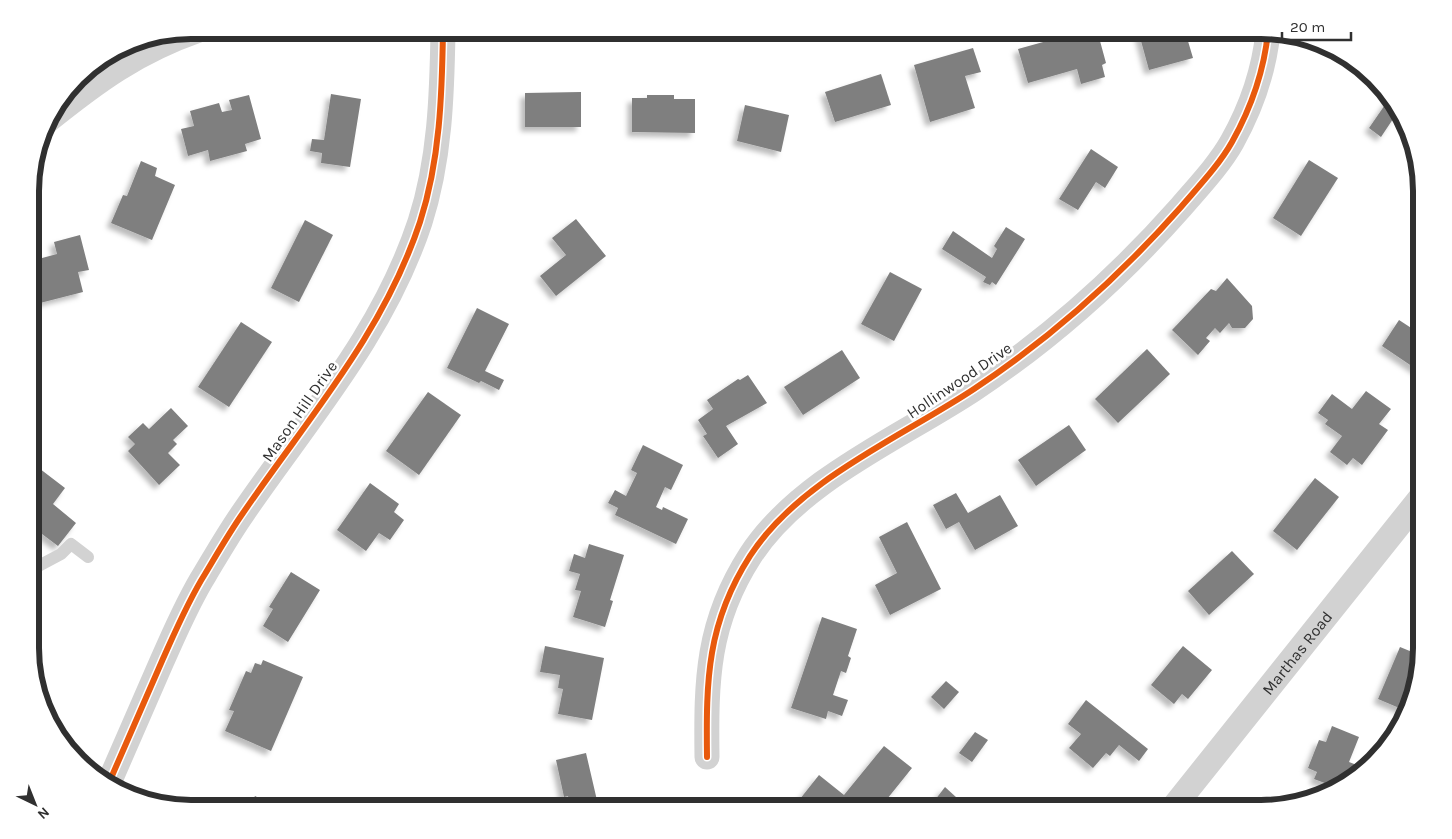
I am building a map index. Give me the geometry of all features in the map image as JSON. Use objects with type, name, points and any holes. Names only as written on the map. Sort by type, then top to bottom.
[{"type":"street","name":"Mason Hill Drive","points":[[111,778],[177,629],[203,577],[242,513],[295,444],[362,344],[400,276],[420,221],[435,160],[441,106],[443,39]]},
{"type":"street","name":"Hollinwood Drive","points":[[707,757],[706,698],[709,664],[715,632],[736,580],[766,536],[793,506],[818,486],[974,389],[1066,320],[1118,274],[1185,202],[1231,144],[1256,91],[1267,39]]},
{"type":"street","points":[[63,108],[99,80],[126,62],[167,41]]},
{"type":"street","name":"Marthas Road","points":[[1179,800],[1413,507]]},
{"type":"lane","points":[[39,566],[61,554],[71,544],[88,557]]},
{"type":"building","points":[[1054,39],[1099,39],[1106,63],[1102,65],[1105,77],[1081,84],[1077,69],[1028,83],[1018,49]]},
{"type":"building","points":[[1140,39],[1187,39],[1193,58],[1149,70]]},
{"type":"building","points":[[973,48],[981,72],[965,76],[975,108],[930,122],[914,65]]},
{"type":"building","points":[[881,74],[891,105],[835,122],[825,92]]},
{"type":"building","points":[[581,92],[581,127],[525,127],[525,93]]},
{"type":"building","points":[[331,94],[361,99],[350,167],[321,163],[322,153],[310,151],[312,139],[324,140]]},
{"type":"building","points":[[249,95],[261,139],[245,144],[247,151],[210,161],[208,150],[188,156],[181,129],[194,126],[190,111],[219,103],[222,112],[232,110],[229,100]]},
{"type":"building","points":[[647,95],[674,95],[674,99],[695,99],[695,133],[632,132],[632,98],[647,98]]},
{"type":"building","points":[[1386,104],[1394,117],[1381,137],[1369,128]]},
{"type":"building","points":[[745,105],[789,115],[781,152],[737,141]]},
{"type":"building","points":[[1091,149],[1118,167],[1105,188],[1096,182],[1078,210],[1059,199]]},
{"type":"building","points":[[1309,160],[1338,178],[1301,236],[1273,218]]},
{"type":"building","points":[[141,161],[157,168],[155,176],[175,185],[152,240],[111,223],[123,195],[127,196]]},
{"type":"building","points":[[576,219],[606,256],[556,296],[540,276],[566,255],[552,238]]},
{"type":"building","points":[[305,220],[333,235],[299,302],[271,288]]},
{"type":"building","points":[[1006,227],[1025,239],[996,285],[992,282],[990,285],[983,282],[986,277],[942,249],[953,231],[992,258],[997,249],[994,246]]},
{"type":"building","points":[[80,235],[89,270],[78,272],[83,292],[40,303],[39,259],[57,254],[54,242]]},
{"type":"building","points":[[890,272],[922,289],[894,341],[861,324]]},
{"type":"building","points":[[1227,278],[1252,306],[1253,319],[1245,328],[1232,328],[1229,323],[1220,333],[1215,328],[1206,338],[1210,341],[1198,355],[1172,330],[1211,289],[1216,291]]},
{"type":"building","points":[[477,308],[509,324],[485,371],[504,380],[499,390],[447,368]]},
{"type":"building","points":[[1399,320],[1413,329],[1413,367],[1382,346]]},
{"type":"building","points":[[241,322],[272,342],[229,407],[198,387]]},
{"type":"building","points":[[1147,349],[1170,374],[1118,423],[1095,399]]},
{"type":"building","points":[[842,350],[860,378],[803,415],[784,387]]},
{"type":"building","points":[[748,375],[767,403],[726,426],[738,444],[718,458],[703,436],[707,434],[698,420],[713,409],[707,400],[738,379],[740,380]]},
{"type":"building","points":[[1366,391],[1391,409],[1379,424],[1388,430],[1362,465],[1353,458],[1347,465],[1330,452],[1342,436],[1325,424],[1328,420],[1318,413],[1332,394],[1352,409]]},
{"type":"building","points":[[428,392],[461,415],[419,475],[386,451]]},
{"type":"building","points":[[171,408],[188,426],[173,440],[177,444],[168,453],[180,465],[159,485],[128,451],[135,444],[128,437],[143,423],[149,429]]},
{"type":"building","points":[[1069,425],[1086,450],[1036,486],[1018,460]]},
{"type":"building","points":[[643,445],[683,465],[671,490],[665,487],[656,507],[662,510],[663,507],[688,519],[676,544],[615,515],[618,508],[608,503],[615,490],[626,496],[637,473],[631,470]]},
{"type":"building","points":[[39,468],[65,488],[53,504],[76,523],[58,546],[39,532]]},
{"type":"building","points":[[1315,478],[1339,497],[1297,550],[1273,531]]},
{"type":"building","points":[[370,483],[399,504],[394,512],[404,520],[390,540],[379,533],[366,551],[337,530]]},
{"type":"building","points":[[956,493],[968,513],[1000,495],[1018,526],[975,550],[959,522],[946,529],[933,505]]},
{"type":"building","points":[[907,522],[941,589],[890,615],[875,585],[897,573],[879,537]]},
{"type":"building","points":[[589,544],[624,555],[610,600],[613,601],[605,627],[573,617],[581,591],[575,590],[580,574],[569,571],[574,554],[585,558]]},
{"type":"building","points":[[1232,551],[1254,574],[1209,615],[1188,591]]},
{"type":"building","points":[[291,572],[320,590],[288,642],[263,626],[273,609],[269,607]]},
{"type":"building","points":[[822,617],[857,629],[848,656],[851,658],[846,673],[841,671],[833,695],[848,700],[842,716],[828,711],[826,719],[791,708]]},
{"type":"building","points":[[545,646],[604,658],[592,720],[558,714],[563,689],[558,688],[560,675],[540,672]]},
{"type":"building","points":[[1183,646],[1212,670],[1188,699],[1182,694],[1174,704],[1151,685]]},
{"type":"building","points":[[1400,647],[1413,652],[1410,678],[1401,709],[1378,699]]},
{"type":"building","points":[[263,660],[303,677],[271,751],[225,731],[234,711],[229,710],[246,671],[251,673],[255,663],[261,665]]},
{"type":"building","points":[[946,681],[959,692],[944,709],[931,697]]},
{"type":"building","points":[[1086,700],[1148,749],[1139,761],[1119,745],[1110,756],[1106,753],[1093,768],[1069,748],[1081,734],[1068,724]]},
{"type":"building","points":[[1332,726],[1359,737],[1349,762],[1357,765],[1346,775],[1329,785],[1314,779],[1317,772],[1308,768],[1319,740],[1326,742]]},
{"type":"building","points":[[975,732],[988,740],[972,762],[959,753]]},
{"type":"building","points":[[884,746],[912,768],[886,800],[799,800],[819,775],[844,795]]},
{"type":"building","points":[[586,753],[597,800],[569,800],[568,796],[564,797],[556,760]]},
{"type":"building","points":[[945,787],[957,798],[955,800],[935,800]]},
{"type":"building","points":[[256,796],[258,800],[248,800]]},
{"type":"cycle path","points":[[111,778],[177,628],[199,584],[238,521],[318,409],[365,338],[386,301],[404,263],[420,222],[432,175],[441,103],[443,39]]},
{"type":"cycle path","points":[[707,757],[709,677],[717,629],[736,581],[750,556],[771,529],[795,505],[853,462],[974,389],[1030,349],[1084,305],[1134,257],[1202,183],[1232,142],[1256,89],[1267,39]]}]
